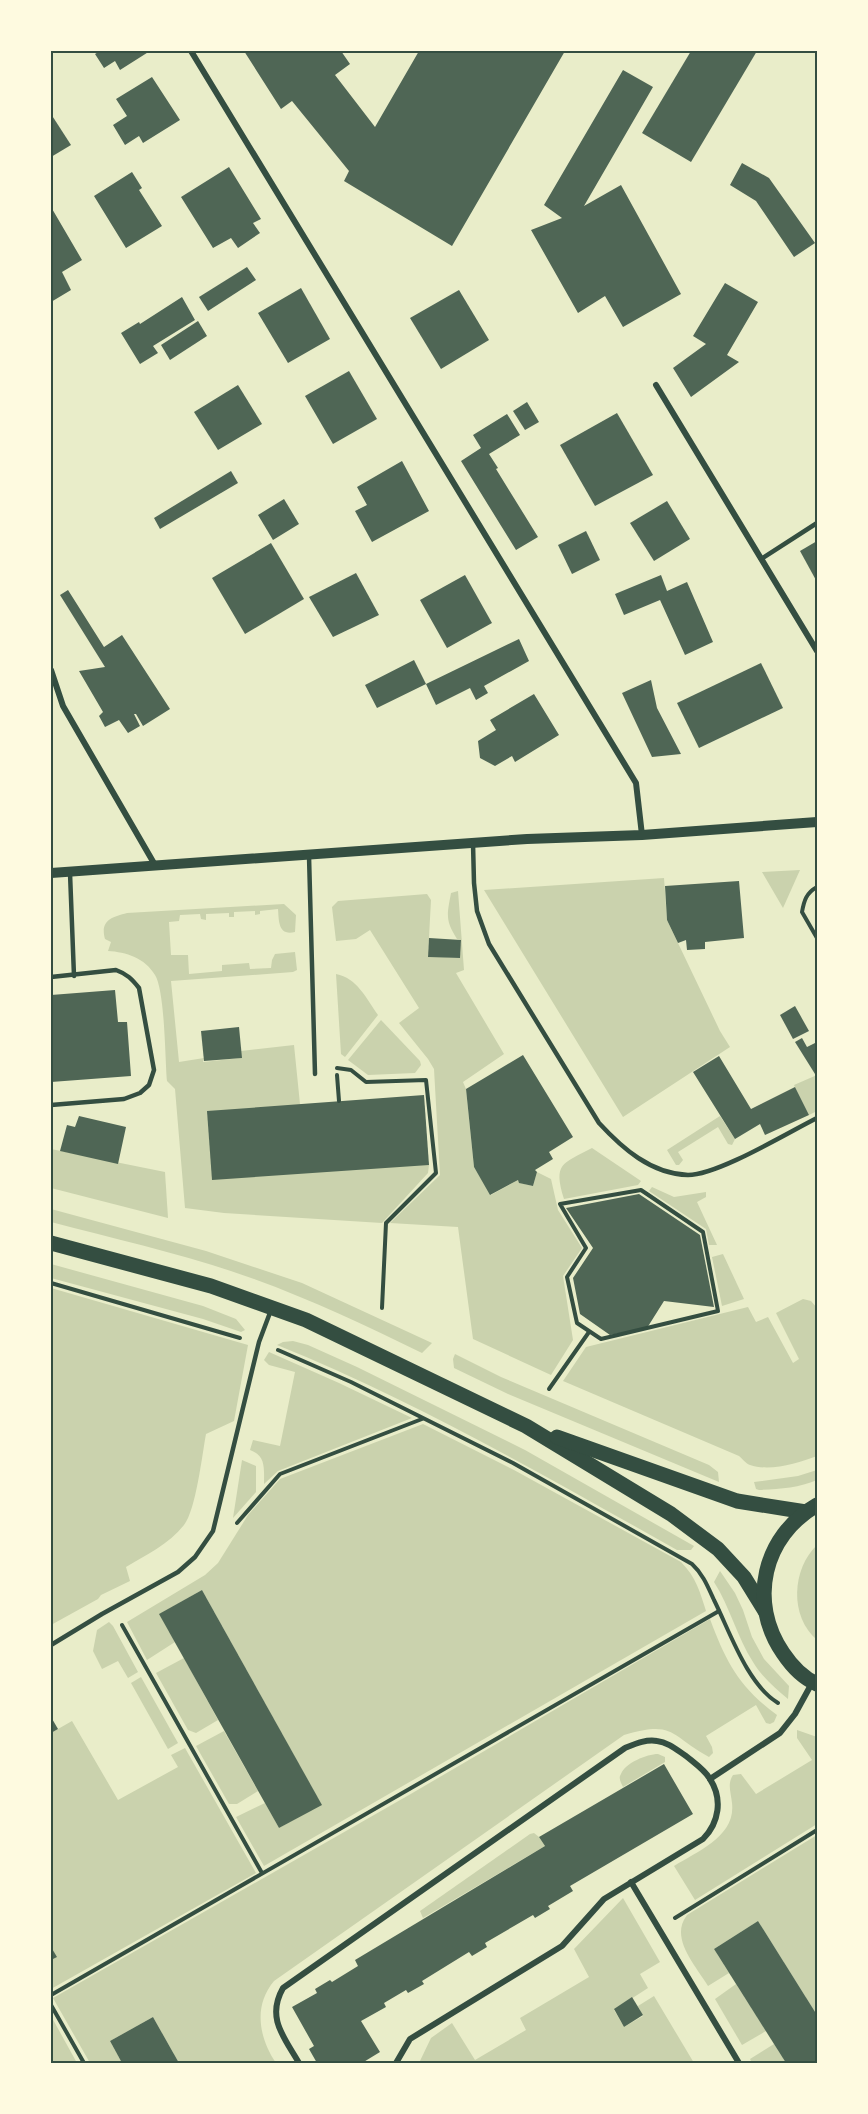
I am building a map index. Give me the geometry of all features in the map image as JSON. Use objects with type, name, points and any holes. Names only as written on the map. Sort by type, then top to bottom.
[{"type":"main road","points":[[51,1244],[200,1283],[306,1320],[526,1426],[671,1514],[718,1549],[744,1577],[765,1611],[774,1639],[790,1664],[815,1683]]},
{"type":"main road","points":[[526,1426],[737,1501],[811,1509]]},
{"type":"main road","points":[[765,1611],[764,1583],[771,1556],[785,1531],[811,1509]]},
{"type":"street","points":[[191,51],[636,783],[642,835]]},
{"type":"street","points":[[656,385],[817,651]]},
{"type":"street","points":[[51,669],[63,706],[154,865]]},
{"type":"street","points":[[51,873],[473,843],[642,835],[817,822]]},
{"type":"street","points":[[710,1779],[780,1733],[815,1683]]},
{"type":"street","points":[[299,2063],[279,2029],[275,2016],[277,1998],[283,1988],[625,1748],[645,1740],[663,1742],[677,1749],[710,1779],[718,1809],[716,1822],[711,1831],[690,1847],[604,1899],[562,1946],[410,2039],[396,2063]]},
{"type":"street","points":[[631,1882],[739,2063]]},
{"type":"lane","points":[[761,559],[817,524]]},
{"type":"lane","points":[[473,843],[477,910],[489,944],[599,1123],[619,1144],[644,1162],[667,1171],[688,1175],[716,1169],[817,1118]]},
{"type":"lane","points":[[309,856],[315,1074]]},
{"type":"lane","points":[[70,871],[74,975]]},
{"type":"lane","points":[[51,977],[116,970],[125,973],[133,980],[139,988],[154,1070],[149,1085],[140,1093],[124,1099],[51,1105]]},
{"type":"lane","points":[[51,1645],[178,1572],[195,1557],[205,1544],[213,1531],[259,1342],[272,1307]]},
{"type":"path","points":[[817,887],[804,900],[802,912],[817,938]]},
{"type":"path","points":[[339,1101],[337,1070],[351,1070],[366,1082],[426,1080],[436,1173],[386,1223],[382,1308]]},
{"type":"path","points":[[641,1190],[703,1232],[718,1311],[601,1339],[589,1332],[577,1323],[567,1277],[586,1248],[560,1204],[641,1190]]},
{"type":"path","points":[[549,1389],[589,1332]]},
{"type":"path","points":[[231,1532],[242,1516],[280,1474],[423,1418],[513,1462],[692,1564],[705,1581],[758,1684],[774,1701],[795,1714]]},
{"type":"path","points":[[51,1995],[719,1611]]},
{"type":"path","points":[[120,1622],[262,1873]]},
{"type":"path","points":[[659,1928],[817,1830]]},
{"type":"path","points":[[51,2005],[84,2063]]},
{"type":"green space","points":[[800,870],[783,908],[762,872]]},
{"type":"green space","points":[[664,878],[667,920],[720,1031],[730,1047],[623,1117],[484,890]]},
{"type":"green space","points":[[458,891],[464,970],[456,973],[504,1054],[463,1082],[466,1089],[474,1167],[491,1195],[518,1180],[520,1183],[533,1186],[537,1172],[551,1179],[558,1210],[582,1248],[563,1276],[573,1340],[551,1375],[473,1339],[458,1227],[390,1223],[440,1175],[434,1069],[399,1023],[419,1008],[370,930],[356,939],[336,941],[332,907],[338,901],[427,894],[431,900],[428,956],[459,958],[461,940],[457,939],[450,927],[448,917],[451,893]]},
{"type":"green space","points":[[284,904],[296,915],[295,932],[289,933],[282,930],[278,909],[260,911],[260,914],[255,915],[255,911],[234,912],[234,917],[229,917],[229,913],[206,914],[206,920],[201,919],[200,914],[180,915],[179,921],[169,922],[171,955],[188,955],[189,974],[222,971],[222,965],[249,963],[250,969],[271,968],[275,954],[295,952],[297,970],[171,981],[179,1062],[204,1058],[203,1062],[241,1058],[241,1051],[294,1045],[300,1104],[429,1165],[428,1173],[382,1223],[224,1213],[185,1208],[175,1089],[167,1081],[163,1010],[158,983],[151,969],[140,960],[122,953],[108,951],[111,942],[105,939],[104,928],[112,918],[127,913]]},
{"type":"green space","points":[[336,974],[355,984],[378,1015],[345,1057],[341,1054]]},
{"type":"green space","points":[[381,1020],[420,1061],[421,1065],[415,1073],[368,1075],[348,1060]]},
{"type":"green space","points":[[817,1075],[817,1089],[815,1090],[817,1111],[809,1115],[794,1085]]},
{"type":"green space","points":[[720,1116],[735,1139],[732,1145],[728,1144],[718,1127],[678,1152],[683,1160],[676,1165],[667,1150]]},
{"type":"green space","points":[[592,1148],[641,1181],[638,1185],[564,1199],[560,1171],[567,1162]]},
{"type":"green space","points":[[51,1149],[165,1172],[168,1218],[51,1188]]},
{"type":"green space","points":[[652,1187],[674,1197],[706,1192],[706,1197],[697,1202],[717,1245],[709,1245],[706,1229],[649,1191]]},
{"type":"green space","points":[[51,1209],[206,1251],[302,1283],[432,1343],[422,1353],[339,1314],[229,1270],[51,1222]]},
{"type":"green space","points":[[723,1254],[744,1299],[722,1306],[712,1257]]},
{"type":"green space","points":[[51,1264],[203,1306],[236,1319],[245,1330],[241,1332],[203,1319],[51,1278]]},
{"type":"green space","points":[[51,1288],[248,1345],[234,1421],[206,1434],[195,1495],[184,1525],[164,1543],[126,1567],[130,1581],[101,1595],[98,1599],[51,1625]]},
{"type":"green space","points":[[803,1299],[811,1301],[817,1308],[817,1456],[809,1459],[766,1468],[750,1465],[739,1456],[563,1381],[586,1347],[748,1307],[756,1322],[768,1317],[793,1363],[799,1359],[776,1313]]},
{"type":"green space","points":[[293,1341],[308,1345],[525,1450],[694,1546],[691,1550],[677,1550],[430,1415],[380,1390],[277,1345]]},
{"type":"green space","points":[[269,1352],[412,1418],[278,1471],[264,1484],[264,1468],[261,1459],[250,1450],[253,1440],[280,1446],[295,1372],[269,1365],[264,1360]]},
{"type":"green space","points":[[455,1354],[501,1377],[709,1465],[718,1472],[719,1482],[508,1394],[454,1368]]},
{"type":"green space","points":[[423,1424],[514,1470],[681,1562],[694,1579],[706,1611],[264,1866],[236,1817],[265,1803],[279,1828],[321,1804],[202,1590],[160,1614],[175,1642],[147,1660],[127,1622],[205,1575],[218,1563],[248,1515],[280,1479]]},
{"type":"green space","points":[[242,1460],[256,1466],[256,1492],[233,1518]]},
{"type":"green space","points":[[817,1470],[817,1480],[781,1489],[759,1490],[756,1489],[754,1482],[798,1476]]},
{"type":"green space","points":[[817,1545],[817,1640],[808,1630],[802,1618],[797,1592],[803,1567]]},
{"type":"green space","points":[[720,1571],[735,1593],[752,1637],[764,1659],[789,1686],[788,1699],[765,1677],[747,1652],[714,1582]]},
{"type":"green space","points":[[710,1619],[735,1673],[764,1705],[777,1715],[774,1722],[766,1723],[756,1705],[706,1736],[713,1753],[709,1757],[671,1732],[653,1729],[624,1735],[274,1981],[263,2001],[261,2022],[262,2033],[276,2063],[179,2063],[153,2017],[110,2041],[122,2063],[90,2063],[53,1998],[409,1795]]},
{"type":"green space","points":[[109,1622],[138,1672],[128,1678],[118,1661],[102,1669],[93,1651],[97,1630]]},
{"type":"green space","points":[[184,1658],[218,1720],[196,1733],[188,1730],[156,1673]]},
{"type":"green space","points":[[141,1677],[178,1743],[168,1749],[131,1683]]},
{"type":"green space","points":[[72,1721],[118,1800],[178,1767],[171,1755],[185,1748],[256,1873],[51,1989],[51,1960],[56,1957],[51,1947],[51,1733]]},
{"type":"green space","points":[[797,1730],[817,1737],[817,1824],[695,1900],[674,1866],[714,1841],[728,1825],[732,1815],[730,1785],[733,1775],[741,1774],[756,1794],[812,1760],[797,1738]]},
{"type":"green space","points":[[224,1731],[258,1791],[237,1804],[229,1804],[196,1746]]},
{"type":"green space","points":[[658,1754],[665,1757],[665,1762],[623,1787],[620,1777],[627,1766],[643,1757]]},
{"type":"green space","points":[[534,1833],[545,1846],[423,1918],[420,1911]]},
{"type":"green space","points":[[817,1835],[817,2015],[758,1921],[714,1949],[729,1973],[708,1986],[691,1961],[683,1942],[682,1924],[687,1915]]},
{"type":"green space","points":[[623,1898],[660,1962],[640,1974],[648,1988],[614,2010],[624,2027],[643,2016],[638,2006],[654,1996],[694,2063],[419,2063],[431,2038],[452,2023],[475,2060],[526,2030],[520,2018],[589,1977],[574,1949]]},
{"type":"green space","points":[[736,1984],[766,2031],[742,2045],[715,1999]]},
{"type":"green space","points":[[51,2016],[77,2063],[51,2063]]},
{"type":"green space","points":[[774,2044],[786,2063],[752,2063],[750,2059]]},
{"type":"building","points":[[100,51],[150,51],[120,70],[115,61],[104,68],[95,54]]},
{"type":"building","points":[[244,51],[341,51],[350,64],[335,75],[375,127],[419,51],[565,51],[452,246],[344,181],[349,171],[292,101],[281,109]]},
{"type":"building","points":[[691,51],[757,51],[691,162],[642,133]]},
{"type":"building","points":[[623,70],[653,87],[584,206],[621,185],[681,294],[623,327],[605,296],[578,313],[531,230],[562,218],[544,205]]},
{"type":"building","points":[[152,77],[180,120],[143,143],[139,136],[125,145],[113,125],[127,116],[116,99]]},
{"type":"building","points":[[51,114],[71,145],[51,157]]},
{"type":"building","points":[[742,163],[769,178],[815,243],[794,257],[756,201],[730,185]]},
{"type":"building","points":[[229,167],[261,219],[253,223],[260,233],[238,248],[231,238],[213,248],[181,197]]},
{"type":"building","points":[[132,172],[142,188],[139,190],[162,226],[126,248],[94,196]]},
{"type":"building","points":[[51,207],[82,260],[62,272],[71,290],[51,302]]},
{"type":"building","points":[[247,267],[256,280],[208,311],[199,297]]},
{"type":"building","points":[[725,283],[758,302],[727,355],[739,362],[691,397],[673,368],[706,344],[693,336]]},
{"type":"building","points":[[301,288],[330,339],[288,363],[258,313]]},
{"type":"building","points":[[459,290],[489,340],[441,369],[410,318]]},
{"type":"building","points":[[182,297],[195,320],[153,346],[158,353],[140,364],[121,333],[139,322],[140,324]]},
{"type":"building","points":[[198,321],[207,336],[170,360],[161,345]]},
{"type":"building","points":[[349,371],[377,419],[333,444],[305,396]]},
{"type":"building","points":[[238,385],[262,424],[218,450],[194,412]]},
{"type":"building","points":[[527,402],[539,422],[525,430],[513,411]]},
{"type":"building","points":[[617,413],[653,475],[595,506],[560,445]]},
{"type":"building","points":[[507,414],[520,435],[489,454],[538,537],[516,550],[461,461],[481,448],[473,435]]},
{"type":"building","points":[[402,461],[429,511],[372,542],[355,511],[367,505],[357,487]]},
{"type":"building","points":[[231,471],[238,483],[160,529],[154,518]]},
{"type":"building","points":[[284,499],[299,524],[273,540],[258,515]]},
{"type":"building","points":[[667,501],[690,539],[654,561],[630,523]]},
{"type":"building","points":[[586,531],[600,560],[572,574],[558,545]]},
{"type":"building","points":[[817,541],[817,582],[800,551]]},
{"type":"building","points":[[271,543],[304,599],[245,634],[212,578]]},
{"type":"building","points":[[356,573],[379,615],[333,637],[309,597]]},
{"type":"building","points":[[465,575],[492,623],[447,648],[420,600]]},
{"type":"building","points":[[661,575],[667,591],[687,582],[713,642],[685,655],[660,600],[624,615],[615,594]]},
{"type":"building","points":[[68,590],[104,647],[122,635],[170,709],[143,726],[134,714],[140,726],[128,733],[119,720],[105,727],[99,716],[103,712],[79,671],[105,667],[60,595]]},
{"type":"building","points":[[519,639],[529,661],[484,686],[488,693],[476,700],[470,688],[436,705],[426,684]]},
{"type":"building","points":[[414,660],[426,684],[377,708],[365,685]]},
{"type":"building","points":[[761,663],[783,708],[699,748],[677,703]]},
{"type":"building","points":[[651,680],[657,708],[681,754],[652,757],[622,693]]},
{"type":"building","points":[[534,694],[559,735],[515,762],[512,756],[495,766],[480,758],[478,741],[496,730],[490,720]]},
{"type":"building","points":[[739,881],[744,938],[705,942],[705,949],[687,950],[686,940],[678,943],[667,920],[665,886]]},
{"type":"building","points":[[429,938],[461,940],[460,958],[428,957]]},
{"type":"building","points":[[115,990],[118,1022],[127,1022],[131,1076],[51,1082],[51,995]]},
{"type":"building","points":[[795,1006],[809,1031],[793,1039],[780,1015]]},
{"type":"building","points":[[239,1027],[242,1058],[204,1061],[201,1031]]},
{"type":"building","points":[[802,1038],[807,1047],[817,1042],[817,1073],[815,1074],[795,1042]]},
{"type":"building","points":[[523,1055],[573,1137],[549,1152],[553,1159],[535,1170],[537,1172],[533,1186],[519,1183],[518,1180],[490,1195],[474,1167],[466,1089]]},
{"type":"building","points":[[719,1056],[751,1109],[795,1087],[809,1115],[765,1135],[760,1124],[735,1139],[693,1072]]},
{"type":"building","points":[[424,1095],[429,1165],[212,1180],[207,1111]]},
{"type":"building","points":[[79,1116],[126,1127],[118,1164],[60,1151],[67,1125],[75,1127]]},
{"type":"building","points":[[639,1194],[700,1235],[714,1307],[664,1301],[647,1328],[610,1335],[580,1314],[573,1278],[593,1248],[566,1208]]},
{"type":"building","points":[[202,1590],[322,1805],[279,1828],[159,1614]]},
{"type":"building","points":[[51,1717],[58,1729],[51,1733]]},
{"type":"building","points":[[664,1764],[693,1814],[570,1886],[573,1891],[548,1906],[550,1909],[535,1918],[533,1915],[485,1943],[487,1947],[472,1956],[469,1952],[422,1981],[424,1984],[408,1993],[406,1990],[384,2003],[386,2007],[361,2021],[380,2052],[362,2063],[317,2063],[309,2049],[314,2046],[292,2007],[317,1993],[315,1989],[330,1980],[332,1982],[358,1966],[355,1960],[545,1846],[539,1837]]},
{"type":"building","points":[[758,1921],[817,2015],[817,2063],[786,2063],[714,1949]]},
{"type":"building","points":[[51,1947],[57,1957],[51,1960]]},
{"type":"building","points":[[632,1997],[643,2015],[624,2027],[614,2009]]},
{"type":"building","points":[[153,2017],[179,2063],[122,2063],[110,2041]]}]
